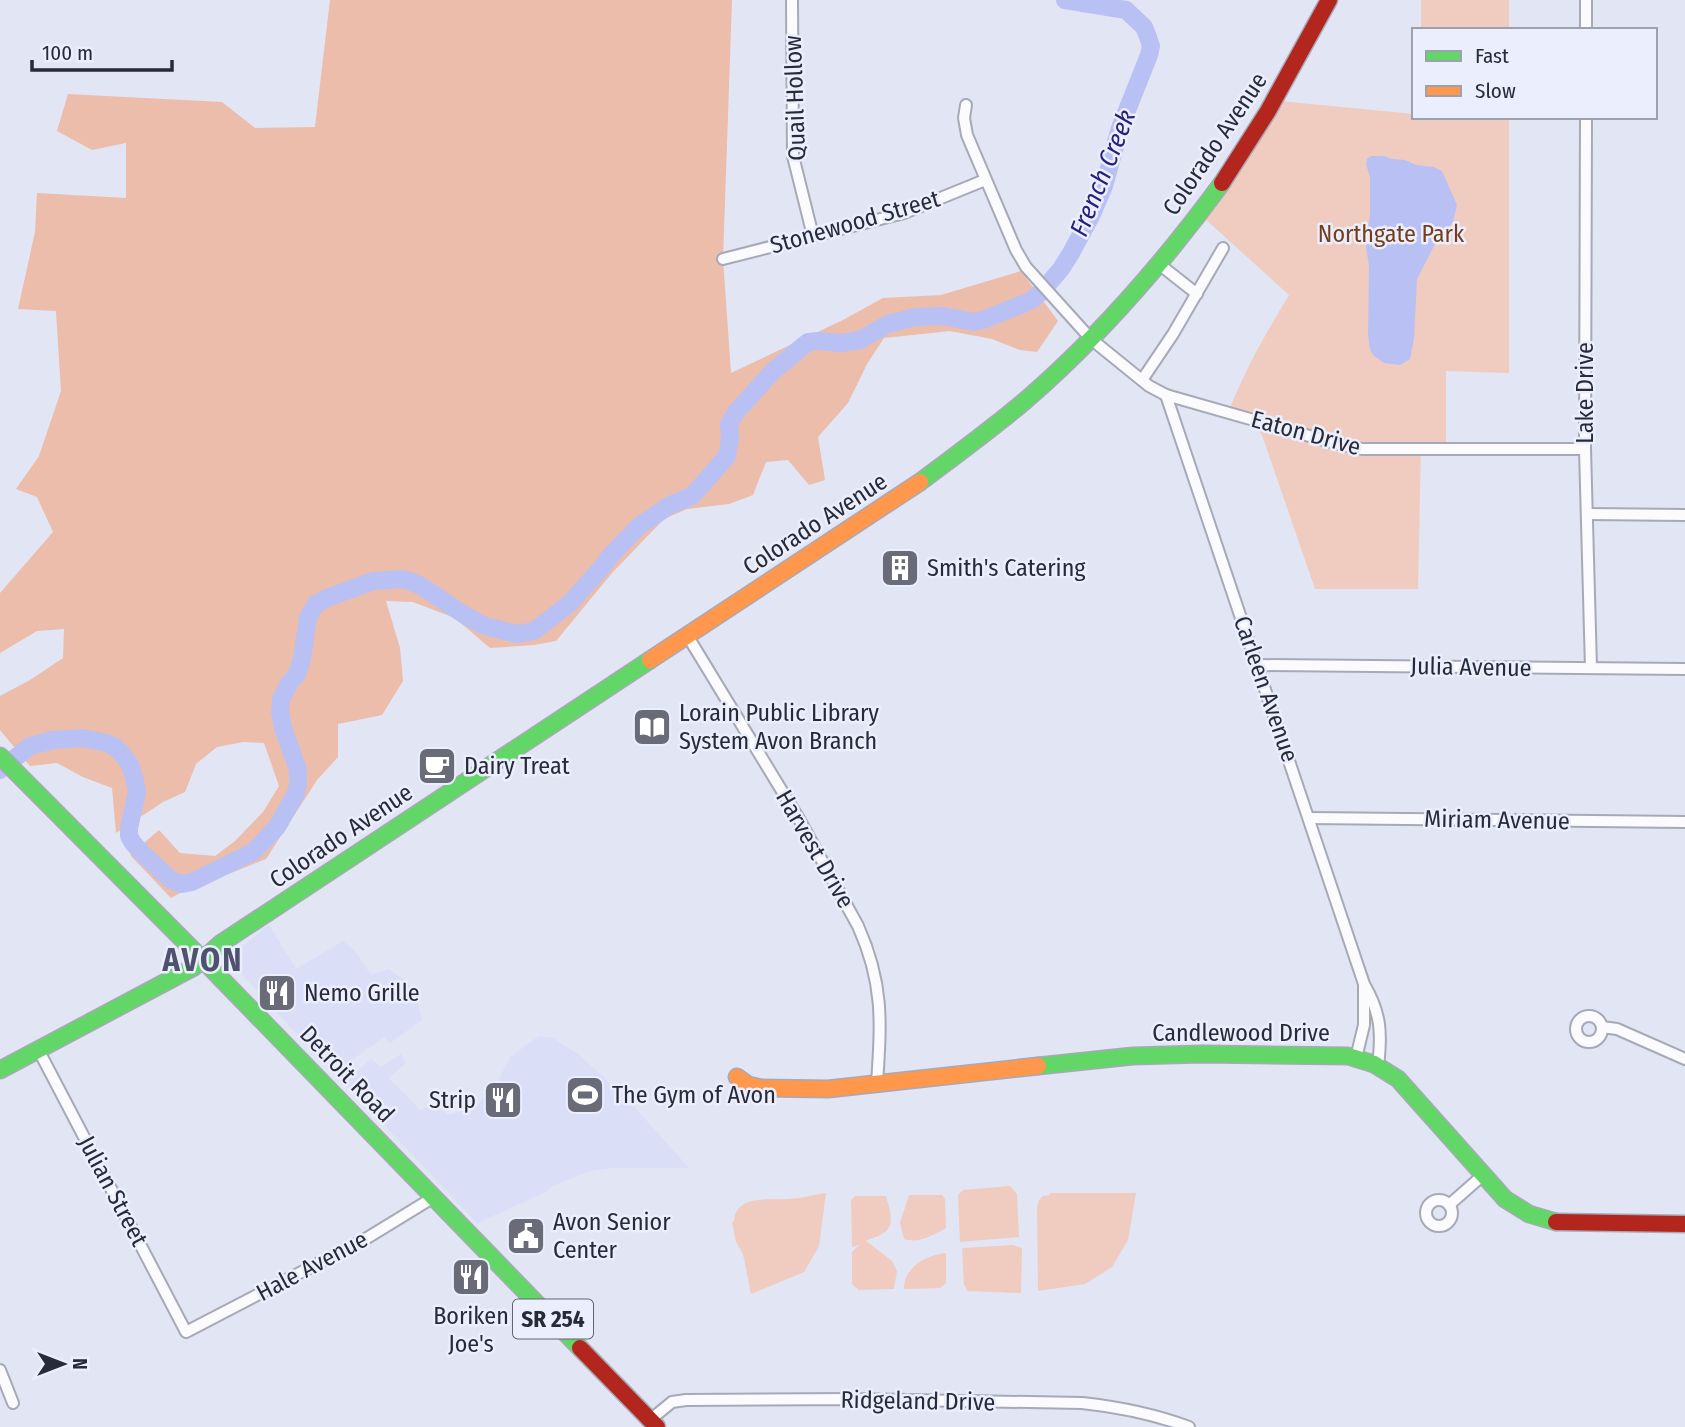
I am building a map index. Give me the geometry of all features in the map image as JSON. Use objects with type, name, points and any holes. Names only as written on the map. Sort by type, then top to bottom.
[{"type":"main road","name":"Colorado Avenue","points":[[0,1070],[194,967],[220,944],[932,473],[1026,400],[1091,339],[1159,264],[1197,216],[1250,140],[1329,0]]},
{"type":"main road","name":"Detroit Road","points":[[0,756],[203,960],[654,1423]]},
{"type":"main road","name":"Candlewood Drive","points":[[737,1077],[754,1087],[828,1089],[1142,1056],[1202,1054],[1356,1058],[1378,1066],[1405,1085],[1482,1176],[1511,1204],[1533,1216],[1565,1223],[1685,1224]]},
{"type":"street","name":"Quail Hollow","points":[[792,0],[793,156],[813,236]]},
{"type":"street","points":[[1586,0],[1586,28]]},
{"type":"street","name":"Eaton Drive","points":[[967,105],[964,118],[966,130],[985,180],[1016,250],[1034,278],[1091,339],[1142,380],[1166,395],[1362,449],[1585,449]]},
{"type":"street","name":"Lake Drive","points":[[1586,119],[1585,449],[1591,668]]},
{"type":"street","name":"Stonewood Street","points":[[723,259],[909,212],[985,180]]},
{"type":"street","points":[[1142,380],[1165,348],[1223,248]]},
{"type":"street","points":[[1159,264],[1196,294]]},
{"type":"street","name":"Carleen Avenue","points":[[1166,395],[1364,984],[1375,1004],[1381,1039],[1378,1066]]},
{"type":"street","points":[[1587,514],[1685,515]]},
{"type":"street","name":"Harvest Drive","points":[[687,635],[799,819],[866,943],[879,997],[877,1084]]},
{"type":"street","name":"Julia Avenue","points":[[1257,665],[1685,669]]},
{"type":"street","name":"Miriam Avenue","points":[[1309,818],[1685,822]]},
{"type":"street","name":"Carleen Avenue","points":[[1356,1058],[1363,1025],[1364,984]]},
{"type":"street","points":[[1602,1027],[1617,1029],[1685,1059]]},
{"type":"street","name":"Julian Street","points":[[39,1051],[187,1332]]},
{"type":"street","points":[[1449,1205],[1482,1176]]},
{"type":"street","name":"Hale Avenue","points":[[187,1332],[367,1238],[434,1197]]},
{"type":"street","points":[[0,1370],[13,1403]]},
{"type":"street","name":"Ridgeland Drive","points":[[654,1423],[672,1402],[686,1399],[867,1399],[1082,1403],[1138,1411],[1189,1427]]},
{"type":"shaded area","points":[[330,0],[732,0],[723,259],[731,373],[883,298],[941,295],[1021,271],[1058,321],[1037,352],[950,331],[884,338],[867,364],[848,403],[818,437],[825,480],[809,485],[788,460],[766,462],[753,495],[729,504],[687,509],[664,519],[612,573],[556,641],[490,648],[455,618],[413,602],[386,601],[400,648],[403,681],[382,715],[338,724],[338,757],[317,780],[266,859],[231,873],[210,877],[171,898],[130,855],[159,830],[180,853],[215,856],[235,841],[263,812],[279,786],[264,743],[243,742],[217,747],[196,764],[185,792],[163,802],[116,833],[112,788],[57,763],[30,766],[0,730],[0,696],[63,658],[64,629],[37,631],[0,653],[0,593],[53,532],[37,497],[16,489],[39,456],[61,391],[56,311],[18,309],[35,232],[37,193],[126,198],[126,143],[92,150],[57,131],[68,94],[222,102],[255,128],[315,127]]},
{"type":"shaded area","points":[[269,925],[296,969],[343,941],[354,950],[371,975],[388,969],[415,991],[422,1020],[390,1043],[384,1037],[335,1072],[233,964],[233,954]]},
{"type":"shaded area","points":[[539,1036],[553,1038],[578,1054],[628,1100],[689,1168],[612,1168],[590,1171],[552,1186],[546,1192],[477,1223],[344,1083],[371,1059],[381,1067],[401,1054],[406,1063],[389,1078],[420,1110],[434,1104],[448,1115],[473,1108],[493,1091],[510,1057]]},
{"type":"green space","points":[[1421,0],[1509,0],[1509,28],[1421,28]]},
{"type":"green space","name":"Northgate Park","points":[[1280,101],[1412,114],[1412,119],[1509,119],[1509,373],[1446,371],[1446,445],[1421,445],[1418,589],[1315,589],[1262,435],[1249,414],[1230,408],[1257,350],[1289,295],[1203,217]]},
{"type":"green space","points":[[1010,1186],[1017,1194],[1019,1237],[960,1242],[958,1195],[963,1190]]},
{"type":"green space","points":[[826,1193],[819,1246],[804,1272],[751,1294],[743,1254],[736,1242],[732,1222],[740,1207],[754,1201]]},
{"type":"green space","points":[[1050,1193],[1136,1193],[1128,1240],[1112,1267],[1085,1284],[1038,1291],[1037,1207],[1039,1200]]},
{"type":"green space","points":[[909,1195],[942,1195],[945,1199],[946,1228],[920,1240],[904,1239],[900,1223]]},
{"type":"green space","points":[[855,1196],[886,1196],[891,1217],[889,1227],[887,1231],[866,1241],[892,1261],[897,1271],[894,1289],[859,1290],[852,1284],[852,1252],[859,1245],[852,1247],[851,1200]]},
{"type":"green space","points":[[1013,1245],[1022,1248],[1021,1293],[968,1291],[964,1285],[962,1248]]},
{"type":"green space","points":[[946,1253],[946,1283],[940,1288],[904,1289],[912,1268],[924,1259]]},
{"type":"water","points":[[1371,156],[1405,160],[1442,171],[1457,205],[1453,222],[1434,246],[1417,279],[1414,339],[1410,359],[1400,365],[1384,363],[1370,350],[1369,266],[1366,247],[1370,214],[1370,177],[1366,164]]},
{"type":"waterway","name":"French Creek","points":[[0,770],[30,746],[53,740],[83,738],[115,747],[130,765],[137,792],[129,836],[141,852],[171,880],[182,884],[192,882],[253,852],[277,827],[296,793],[298,770],[283,728],[281,699],[297,674],[308,617],[316,604],[373,581],[402,579],[421,586],[485,626],[517,634],[534,631],[570,603],[639,526],[670,505],[692,496],[727,456],[729,424],[736,412],[773,371],[808,342],[841,343],[860,340],[888,324],[915,317],[944,316],[973,322],[1032,300],[1061,269],[1092,214],[1151,46],[1144,27],[1126,10],[1065,0]]},
{"type":"traffic: fast","points":[[920,482],[1013,411],[1080,350],[1154,270],[1222,183]]},
{"type":"traffic: fast","points":[[0,1070],[194,967],[220,944],[650,660]]},
{"type":"traffic: fast","points":[[0,756],[203,960],[580,1348]]},
{"type":"traffic: fast","points":[[1038,1066],[1133,1056],[1348,1056],[1374,1064],[1398,1079],[1505,1199],[1529,1214],[1556,1222]]},
{"type":"traffic: slow","points":[[650,660],[920,482]]},
{"type":"traffic: slow","points":[[737,1077],[748,1085],[761,1088],[828,1089],[1038,1066]]},
{"type":"traffic: jam","points":[[1222,183],[1268,111],[1329,0]]},
{"type":"traffic: jam","points":[[1556,1222],[1685,1224]]},
{"type":"traffic: jam","points":[[580,1348],[657,1427]]},
{"type":"place","name":"Smith's Catering","points":[[900,568]]},
{"type":"place","name":"Lorain Public Library System Avon Branch","points":[[652,727]]},
{"type":"place","name":"Dairy Treat","points":[[437,766]]},
{"type":"place","name":"Nemo Grille","points":[[277,993]]},
{"type":"place","name":"The Gym of Avon","points":[[585,1095]]},
{"type":"place","name":"Strip","points":[[503,1100]]},
{"type":"place","name":"Avon Senior Center","points":[[526,1236]]},
{"type":"place","name":"Boriken Joe's","points":[[471,1277]]},
{"type":"district","name":"AVON","points":[[203,960]]}]
